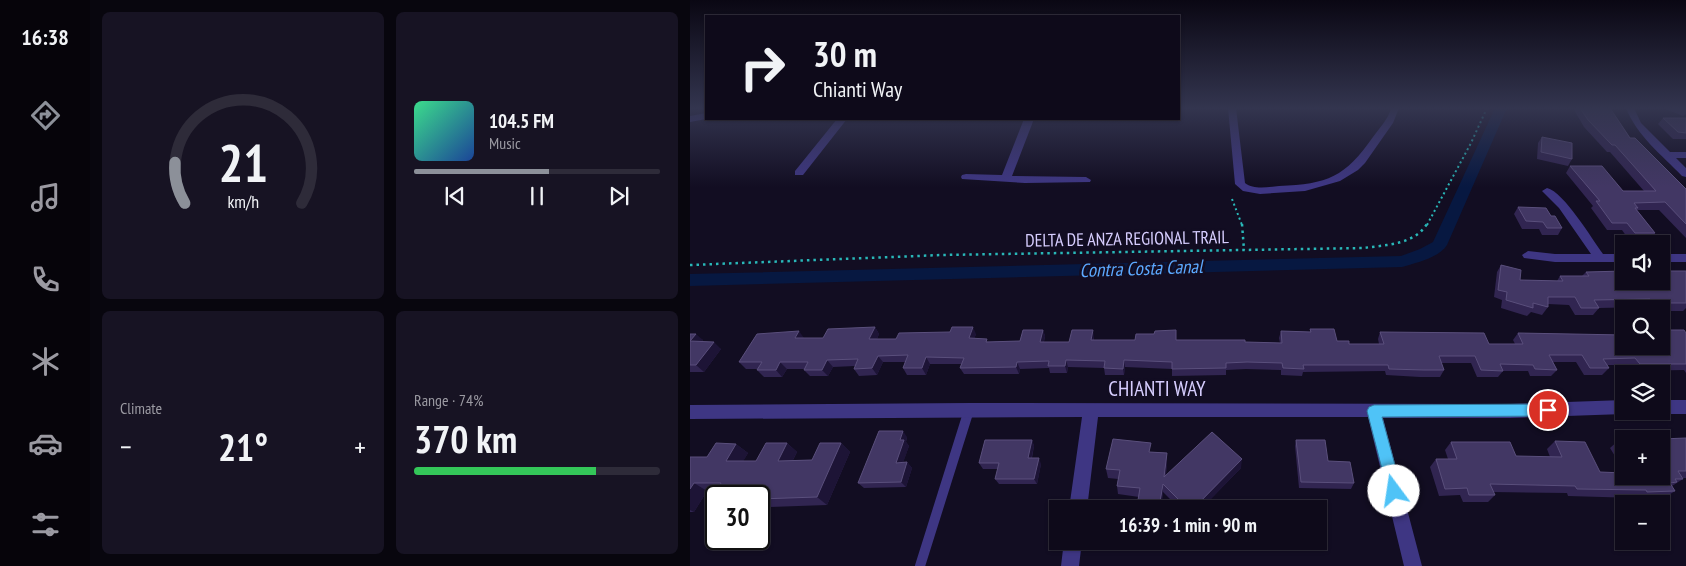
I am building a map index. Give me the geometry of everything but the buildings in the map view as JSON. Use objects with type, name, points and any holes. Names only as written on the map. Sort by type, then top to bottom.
[{"type":"street","points":[[798,173],[829,134]]},
{"type":"street","points":[[1006,177],[1023,134]]},
{"type":"street","points":[[1235,134],[1239,179],[1243,188],[1264,190],[1299,189],[1342,176],[1355,168],[1380,134]]},
{"type":"street","points":[[1646,134],[1686,174]]},
{"type":"street","points":[[1666,155],[1686,155]]},
{"type":"street","points":[[966,177],[1006,177],[1024,180],[1086,180]]},
{"type":"street","points":[[1547,191],[1563,206],[1600,258]]},
{"type":"street","points":[[1528,255],[1555,258],[1615,258]]},
{"type":"street","points":[[1670,258],[1686,258]]},
{"type":"street","name":"CHIANTI WAY","points":[[691,414],[969,410],[1510,411],[1615,407]]},
{"type":"street","points":[[1670,407],[1686,407]]},
{"type":"street","points":[[1079,500],[1091,410]]},
{"type":"street","points":[[1374,411],[1413,566]]},
{"type":"street","points":[[1070,566],[1072,550]]},
{"type":"lane","points":[[920,566],[969,410]]},
{"type":"path","name":"DELTA DE ANZA REGIONAL TRAIL","points":[[690,265],[809,259],[1076,252],[1363,248],[1400,243],[1423,231],[1438,207],[1475,134]]},
{"type":"path","points":[[1232,199],[1242,222],[1244,250]]},
{"type":"waterway","name":"Contra Costa Canal","points":[[690,280],[1402,261],[1425,253],[1439,245],[1489,134]]},
{"type":"route","points":[[1394,491],[1374,411],[1548,410]]}]
